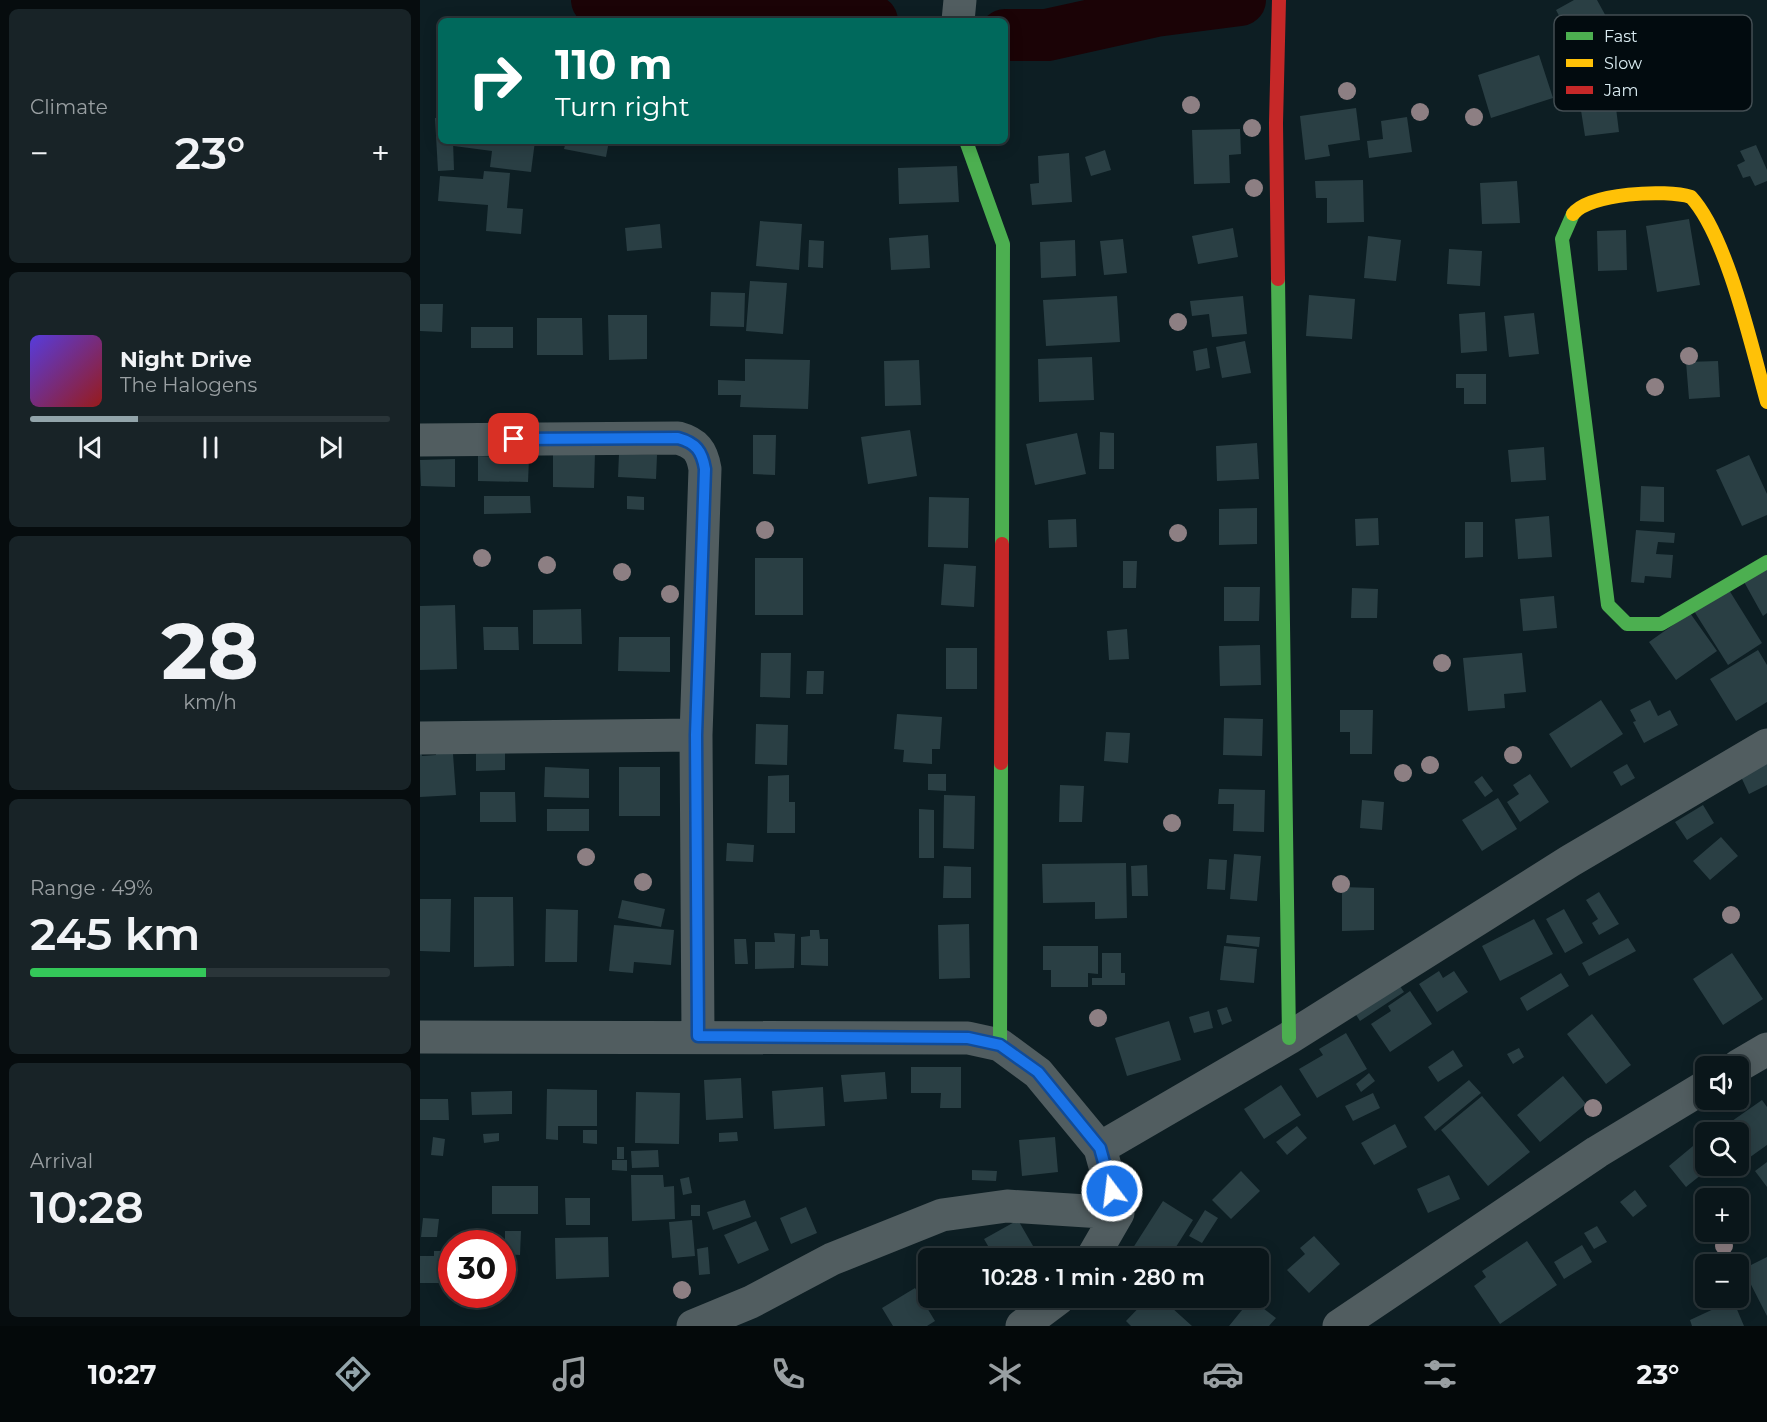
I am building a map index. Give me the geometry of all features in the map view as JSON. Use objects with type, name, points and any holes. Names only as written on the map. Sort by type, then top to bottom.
[{"type":"street","points":[[958,18],[960,0]]},
{"type":"street","points":[[1279,0],[1281,39],[1276,123],[1289,1038]]},
{"type":"street","points":[[967,144],[1003,244],[1000,1045]]},
{"type":"street","points":[[1767,402],[1722,254],[1703,208],[1691,197],[1674,195],[1606,198],[1578,206],[1568,218],[1562,239],[1608,605],[1627,624],[1661,624],[1767,562]]},
{"type":"street","points":[[420,440],[678,438],[690,442],[702,453],[705,469],[696,735],[698,1036]]},
{"type":"street","points":[[420,738],[696,735]]},
{"type":"street","points":[[1100,1148],[1289,1038],[1570,861],[1767,745]]},
{"type":"street","points":[[420,1037],[968,1038],[1000,1045],[1038,1072],[1100,1148],[1118,1213],[1098,1248]]},
{"type":"street","points":[[1749,1060],[1767,1049]]},
{"type":"street","points":[[1339,1326],[1597,1152],[1695,1093]]},
{"type":"street","points":[[693,1326],[751,1302],[832,1259],[942,1215],[1007,1206],[1118,1213]]},
{"type":"street","points":[[1022,1326],[1046,1308]]},
{"type":"building","points":[[1574,0],[1597,0],[1605,15],[1559,15],[1556,10]]},
{"type":"building","points":[[1539,55],[1553,98],[1491,118],[1478,75]]},
{"type":"building","points":[[1356,108],[1360,140],[1328,145],[1330,156],[1305,160],[1300,116]]},
{"type":"building","points":[[1581,111],[1616,111],[1619,132],[1585,136]]},
{"type":"building","points":[[1407,117],[1412,152],[1369,158],[1367,141],[1383,139],[1381,121]]},
{"type":"building","points":[[435,118],[438,118],[438,144],[453,144],[454,170],[438,171]]},
{"type":"building","points":[[1240,129],[1241,154],[1229,155],[1230,183],[1194,184],[1192,130]]},
{"type":"building","points":[[454,144],[535,144],[531,172],[490,167],[492,151],[454,146]]},
{"type":"building","points":[[565,144],[608,144],[606,157],[564,149]]},
{"type":"building","points":[[1756,145],[1767,170],[1767,181],[1755,186],[1750,176],[1743,178],[1737,165],[1745,161],[1740,151]]},
{"type":"building","points":[[1105,150],[1111,170],[1091,176],[1085,157]]},
{"type":"building","points":[[1069,153],[1072,202],[1032,205],[1030,184],[1039,183],[1038,156]]},
{"type":"building","points":[[957,166],[959,202],[899,204],[898,168]]},
{"type":"building","points":[[484,171],[510,173],[507,208],[523,209],[521,234],[486,231],[488,205],[438,201],[440,176],[483,179]]},
{"type":"building","points":[[1363,180],[1364,222],[1327,223],[1327,198],[1316,198],[1315,181]]},
{"type":"building","points":[[1517,181],[1520,223],[1482,224],[1480,183]]},
{"type":"building","points":[[1689,219],[1700,285],[1657,292],[1646,226]]},
{"type":"building","points":[[760,221],[802,224],[799,270],[756,266]]},
{"type":"building","points":[[660,224],[662,248],[627,251],[625,228]]},
{"type":"building","points":[[1233,228],[1238,257],[1198,264],[1192,236]]},
{"type":"building","points":[[1626,230],[1627,270],[1598,271],[1597,231]]},
{"type":"building","points":[[928,235],[930,268],[891,270],[889,238]]},
{"type":"building","points":[[1368,236],[1401,240],[1396,281],[1364,278]]},
{"type":"building","points":[[1123,239],[1127,273],[1104,275],[1100,241]]},
{"type":"building","points":[[809,240],[824,241],[823,268],[808,267]]},
{"type":"building","points":[[1075,240],[1076,276],[1041,278],[1040,242]]},
{"type":"building","points":[[1449,249],[1482,251],[1480,286],[1447,284]]},
{"type":"building","points":[[750,281],[787,283],[783,334],[746,331]]},
{"type":"building","points":[[711,292],[745,293],[744,327],[710,326]]},
{"type":"building","points":[[1309,295],[1355,299],[1352,339],[1306,336]]},
{"type":"building","points":[[1117,296],[1120,342],[1046,346],[1043,300]]},
{"type":"building","points":[[1243,296],[1247,334],[1212,337],[1209,314],[1192,316],[1190,301]]},
{"type":"building","points":[[420,304],[443,304],[442,332],[420,331]]},
{"type":"building","points":[[1485,312],[1487,351],[1461,353],[1459,314]]},
{"type":"building","points":[[1534,313],[1539,354],[1509,357],[1504,316]]},
{"type":"building","points":[[608,315],[647,315],[647,359],[609,360]]},
{"type":"building","points":[[537,318],[582,318],[583,355],[537,355]]},
{"type":"building","points":[[471,327],[513,327],[513,348],[471,348]]},
{"type":"building","points":[[1245,341],[1251,373],[1222,378],[1216,347]]},
{"type":"building","points":[[1207,348],[1210,368],[1196,371],[1193,351]]},
{"type":"building","points":[[1092,357],[1094,400],[1039,402],[1038,359]]},
{"type":"building","points":[[745,359],[810,360],[808,409],[740,407],[741,395],[718,395],[718,380],[745,381]]},
{"type":"building","points":[[919,360],[921,405],[885,406],[884,361]]},
{"type":"building","points":[[1718,361],[1720,397],[1689,399],[1686,362]]},
{"type":"building","points":[[1456,374],[1486,374],[1486,404],[1464,404],[1464,388],[1456,388]]},
{"type":"building","points":[[910,430],[917,476],[868,484],[861,437]]},
{"type":"building","points":[[1100,432],[1114,433],[1114,469],[1099,469]]},
{"type":"building","points":[[1077,433],[1086,474],[1035,485],[1026,444]]},
{"type":"building","points":[[753,435],[776,435],[775,475],[753,474]]},
{"type":"building","points":[[1257,443],[1259,479],[1217,481],[1216,446]]},
{"type":"building","points":[[1544,447],[1546,480],[1511,482],[1508,450]]},
{"type":"building","points":[[553,452],[595,452],[594,488],[553,487]]},
{"type":"building","points":[[619,454],[657,455],[656,479],[618,477]]},
{"type":"building","points":[[1749,455],[1767,494],[1767,515],[1742,526],[1716,470]]},
{"type":"building","points":[[478,456],[529,458],[528,482],[478,481]]},
{"type":"building","points":[[455,459],[455,487],[421,486],[420,460]]},
{"type":"building","points":[[1641,486],[1664,487],[1664,522],[1640,521]]},
{"type":"building","points":[[484,496],[530,496],[531,513],[484,514]]},
{"type":"building","points":[[627,496],[644,497],[644,510],[627,509]]},
{"type":"building","points":[[929,497],[969,498],[968,548],[928,547]]},
{"type":"building","points":[[1257,508],[1257,544],[1219,545],[1219,509]]},
{"type":"building","points":[[1549,516],[1552,557],[1518,559],[1515,519]]},
{"type":"building","points":[[1378,518],[1379,545],[1356,546],[1355,519]]},
{"type":"building","points":[[1076,519],[1077,547],[1049,548],[1048,520]]},
{"type":"building","points":[[1465,522],[1483,522],[1483,557],[1465,558]]},
{"type":"building","points":[[1636,530],[1675,533],[1674,543],[1658,542],[1656,554],[1673,555],[1671,578],[1645,576],[1644,583],[1631,582]]},
{"type":"building","points":[[755,558],[803,558],[803,615],[755,615]]},
{"type":"building","points":[[1123,561],[1137,561],[1136,588],[1123,588]]},
{"type":"building","points":[[944,564],[976,566],[974,607],[941,605]]},
{"type":"building","points":[[1767,567],[1767,613],[1763,616],[1743,580]]},
{"type":"building","points":[[1224,587],[1260,587],[1259,621],[1224,621]]},
{"type":"building","points":[[1352,588],[1378,589],[1377,618],[1351,618]]},
{"type":"building","points":[[1729,590],[1762,643],[1728,665],[1694,611]]},
{"type":"building","points":[[1554,596],[1557,628],[1523,631],[1520,599]]},
{"type":"building","points":[[455,605],[457,669],[420,670],[420,606]]},
{"type":"building","points":[[581,609],[582,644],[533,644],[533,610]]},
{"type":"building","points":[[1690,613],[1717,651],[1676,680],[1649,642]]},
{"type":"building","points":[[483,627],[518,627],[519,650],[484,650]]},
{"type":"building","points":[[1127,629],[1129,659],[1109,660],[1107,631]]},
{"type":"building","points":[[619,637],[670,637],[670,672],[618,671]]},
{"type":"building","points":[[1260,645],[1261,685],[1220,686],[1219,646]]},
{"type":"building","points":[[946,648],[977,648],[977,689],[946,689]]},
{"type":"building","points":[[1758,650],[1767,665],[1767,702],[1736,721],[1710,679]]},
{"type":"building","points":[[761,653],[791,653],[790,698],[760,697]]},
{"type":"building","points":[[1522,653],[1526,692],[1504,694],[1505,708],[1468,711],[1463,658]]},
{"type":"building","points":[[807,671],[824,671],[823,694],[806,694]]},
{"type":"building","points":[[1601,700],[1623,734],[1571,768],[1549,734]]},
{"type":"building","points":[[1650,700],[1658,716],[1670,710],[1678,725],[1644,743],[1633,722],[1636,721],[1630,710]]},
{"type":"building","points":[[1340,710],[1373,710],[1372,754],[1350,754],[1350,732],[1340,732]]},
{"type":"building","points":[[897,714],[942,717],[940,749],[932,749],[932,764],[903,762],[904,750],[894,749]]},
{"type":"building","points":[[1224,718],[1263,719],[1262,756],[1223,755]]},
{"type":"building","points":[[756,724],[788,725],[787,765],[755,764]]},
{"type":"building","points":[[1106,732],[1130,733],[1128,763],[1104,761]]},
{"type":"building","points":[[436,740],[453,754],[456,795],[420,797],[420,748],[422,756],[436,755]]},
{"type":"building","points":[[505,752],[505,770],[476,771],[476,753]]},
{"type":"building","points":[[1767,754],[1767,785],[1749,794],[1737,768]]},
{"type":"building","points":[[1627,764],[1635,778],[1621,786],[1613,772]]},
{"type":"building","points":[[545,767],[589,769],[589,798],[544,797]]},
{"type":"building","points":[[619,767],[660,767],[660,816],[619,816]]},
{"type":"building","points":[[928,774],[946,774],[946,791],[928,790]]},
{"type":"building","points":[[1530,774],[1549,802],[1520,822],[1507,802],[1519,794],[1513,785]]},
{"type":"building","points":[[789,775],[789,802],[795,802],[795,833],[767,833],[768,776]]},
{"type":"building","points":[[1482,776],[1493,791],[1485,797],[1474,782]]},
{"type":"building","points":[[1060,785],[1084,786],[1082,822],[1059,822]]},
{"type":"building","points":[[1219,789],[1265,790],[1264,832],[1233,831],[1234,804],[1218,804]]},
{"type":"building","points":[[480,792],[515,792],[516,822],[480,822]]},
{"type":"building","points":[[944,795],[975,796],[974,849],[943,848]]},
{"type":"building","points":[[1498,798],[1517,829],[1482,851],[1462,820]]},
{"type":"building","points":[[1362,800],[1384,802],[1382,830],[1360,828]]},
{"type":"building","points":[[1703,805],[1714,823],[1687,840],[1675,822]]},
{"type":"building","points":[[547,809],[589,809],[589,831],[547,831]]},
{"type":"building","points":[[919,809],[934,810],[934,858],[919,858]]},
{"type":"building","points":[[1721,837],[1738,856],[1710,880],[1693,861]]},
{"type":"building","points":[[727,843],[754,845],[753,862],[726,861]]},
{"type":"building","points":[[1234,854],[1261,856],[1257,901],[1230,899]]},
{"type":"building","points":[[1209,859],[1227,860],[1225,890],[1207,889]]},
{"type":"building","points":[[1126,863],[1127,918],[1095,919],[1095,902],[1043,903],[1042,864]]},
{"type":"building","points":[[1147,865],[1148,896],[1132,896],[1131,866]]},
{"type":"building","points":[[944,866],[971,867],[971,898],[943,898]]},
{"type":"building","points":[[1342,887],[1374,888],[1374,930],[1342,931]]},
{"type":"building","points":[[1599,892],[1619,924],[1599,935],[1592,923],[1598,919],[1586,900]]},
{"type":"building","points":[[474,897],[513,897],[514,966],[474,967]]},
{"type":"building","points":[[420,899],[451,899],[450,952],[420,951]]},
{"type":"building","points":[[622,900],[665,909],[661,927],[618,918]]},
{"type":"building","points":[[546,909],[578,910],[577,962],[545,962]]},
{"type":"building","points":[[1564,909],[1583,943],[1565,953],[1546,919]]},
{"type":"building","points":[[1534,919],[1553,954],[1500,981],[1482,946]]},
{"type":"building","points":[[969,924],[970,978],[939,979],[938,925]]},
{"type":"building","points":[[614,925],[674,930],[671,965],[634,962],[633,973],[609,971]]},
{"type":"building","points":[[810,930],[819,930],[820,939],[828,939],[828,966],[801,965],[801,937],[810,936]]},
{"type":"building","points":[[774,933],[795,934],[794,968],[755,969],[755,942],[775,942]]},
{"type":"building","points":[[1227,935],[1260,937],[1259,947],[1226,943]]},
{"type":"building","points":[[1628,938],[1636,951],[1589,976],[1582,963]]},
{"type":"building","points":[[734,939],[746,939],[748,964],[735,964]]},
{"type":"building","points":[[1043,946],[1098,946],[1098,974],[1088,973],[1088,987],[1051,987],[1051,970],[1043,970]]},
{"type":"building","points":[[1224,946],[1257,949],[1254,983],[1220,980]]},
{"type":"building","points":[[1102,953],[1121,953],[1121,973],[1125,973],[1125,985],[1092,985],[1092,978],[1102,978]]},
{"type":"building","points":[[1732,953],[1763,999],[1723,1025],[1693,979]]},
{"type":"building","points":[[1439,971],[1443,978],[1454,971],[1468,992],[1437,1012],[1419,984]]},
{"type":"building","points":[[1561,973],[1569,986],[1527,1011],[1520,998]]},
{"type":"building","points":[[1395,979],[1404,992],[1360,1021],[1351,1007]]},
{"type":"building","points":[[1410,991],[1432,1024],[1390,1052],[1371,1024],[1391,1011],[1388,1006]]},
{"type":"building","points":[[1227,1007],[1232,1021],[1222,1025],[1217,1010]]},
{"type":"building","points":[[1209,1011],[1213,1028],[1194,1033],[1189,1017]]},
{"type":"building","points":[[1592,1014],[1631,1065],[1606,1084],[1567,1034]]},
{"type":"building","points":[[1169,1021],[1181,1060],[1127,1076],[1115,1038]]},
{"type":"building","points":[[1346,1033],[1367,1069],[1317,1098],[1299,1069],[1323,1055],[1319,1049]]},
{"type":"building","points":[[1519,1048],[1524,1057],[1513,1064],[1507,1054]]},
{"type":"building","points":[[1453,1050],[1463,1066],[1438,1082],[1428,1067]]},
{"type":"building","points":[[911,1067],[961,1067],[961,1108],[940,1108],[941,1093],[911,1093]]},
{"type":"building","points":[[885,1072],[887,1099],[844,1102],[841,1075]]},
{"type":"building","points":[[1369,1073],[1375,1081],[1361,1092],[1356,1084]]},
{"type":"building","points":[[1563,1076],[1586,1104],[1540,1142],[1517,1115]]},
{"type":"building","points":[[741,1078],[743,1118],[706,1120],[704,1080]]},
{"type":"building","points":[[1469,1080],[1481,1093],[1435,1131],[1424,1117]]},
{"type":"building","points":[[1281,1085],[1301,1115],[1264,1139],[1244,1109]]},
{"type":"building","points":[[823,1087],[825,1126],[774,1129],[772,1091]]},
{"type":"building","points":[[547,1089],[597,1090],[597,1126],[558,1126],[558,1140],[546,1139]]},
{"type":"building","points":[[512,1091],[512,1114],[472,1115],[471,1092]]},
{"type":"building","points":[[636,1092],[680,1093],[679,1144],[635,1143]]},
{"type":"building","points":[[1373,1093],[1380,1108],[1353,1121],[1345,1106]]},
{"type":"building","points":[[1482,1096],[1530,1152],[1488,1186],[1441,1130]]},
{"type":"building","points":[[420,1099],[448,1099],[449,1120],[420,1120]]},
{"type":"building","points":[[1762,1100],[1767,1107],[1767,1145],[1749,1158],[1749,1122],[1731,1122]]},
{"type":"building","points":[[1395,1124],[1407,1147],[1374,1165],[1361,1143]]},
{"type":"building","points":[[1297,1126],[1307,1138],[1287,1155],[1276,1142]]},
{"type":"building","points":[[583,1130],[597,1130],[597,1144],[583,1143]]},
{"type":"building","points":[[737,1132],[738,1141],[719,1142],[719,1133]]},
{"type":"building","points":[[499,1133],[499,1141],[484,1143],[483,1134]]},
{"type":"building","points":[[433,1137],[445,1139],[443,1156],[431,1155]]},
{"type":"building","points":[[1055,1137],[1058,1172],[1022,1176],[1019,1140]]},
{"type":"building","points":[[1695,1144],[1695,1176],[1700,1176],[1686,1187],[1669,1166]]},
{"type":"building","points":[[617,1147],[624,1147],[624,1159],[617,1159]]},
{"type":"building","points":[[658,1150],[659,1167],[632,1168],[631,1151]]},
{"type":"building","points":[[612,1160],[627,1160],[627,1171],[612,1170]]},
{"type":"building","points":[[1767,1162],[1767,1187],[1755,1171]]},
{"type":"building","points":[[972,1170],[997,1171],[996,1181],[972,1180]]},
{"type":"building","points":[[1241,1171],[1260,1191],[1231,1219],[1212,1200]]},
{"type":"building","points":[[631,1175],[663,1175],[664,1187],[674,1186],[675,1219],[632,1221]]},
{"type":"building","points":[[1449,1175],[1460,1199],[1428,1213],[1417,1189]]},
{"type":"building","points":[[689,1177],[692,1193],[683,1195],[680,1179]]},
{"type":"building","points":[[492,1186],[538,1186],[538,1214],[492,1214]]},
{"type":"building","points":[[1635,1190],[1647,1206],[1633,1217],[1620,1202]]},
{"type":"building","points":[[565,1198],[590,1198],[590,1225],[566,1225]]},
{"type":"building","points":[[745,1200],[751,1217],[713,1230],[707,1212]]},
{"type":"building","points":[[1163,1201],[1193,1220],[1175,1248],[1133,1248]]},
{"type":"building","points":[[691,1205],[700,1205],[700,1216],[691,1216]]},
{"type":"building","points":[[806,1207],[817,1233],[791,1244],[780,1218]]},
{"type":"building","points":[[1205,1210],[1218,1218],[1202,1243],[1189,1236]]},
{"type":"building","points":[[423,1218],[439,1219],[437,1237],[421,1237]]},
{"type":"building","points":[[692,1220],[695,1256],[672,1258],[669,1222]]},
{"type":"building","points":[[1018,1220],[1034,1248],[989,1248],[984,1239]]},
{"type":"building","points":[[756,1221],[769,1250],[738,1264],[724,1235]]},
{"type":"building","points":[[1597,1226],[1607,1242],[1594,1249],[1584,1233]]},
{"type":"building","points":[[516,1231],[521,1231],[520,1255],[516,1255]]},
{"type":"building","points":[[1314,1236],[1340,1264],[1309,1293],[1287,1270],[1305,1254],[1300,1248]]},
{"type":"building","points":[[608,1237],[609,1277],[556,1279],[555,1238]]},
{"type":"building","points":[[1527,1241],[1557,1285],[1500,1324],[1474,1286],[1486,1277],[1482,1271]]},
{"type":"building","points":[[1582,1245],[1592,1262],[1564,1279],[1554,1262]]},
{"type":"building","points":[[708,1247],[710,1274],[699,1275],[697,1249]]},
{"type":"building","points":[[434,1251],[438,1251],[438,1283],[420,1283],[420,1256],[434,1256]]},
{"type":"building","points":[[1767,1257],[1767,1316],[1749,1281],[1749,1266]]},
{"type":"building","points":[[915,1288],[918,1293],[918,1308],[927,1308],[935,1321],[927,1326],[893,1326],[882,1308]]},
{"type":"building","points":[[1138,1308],[1172,1308],[1192,1326],[1131,1326],[1126,1321]]},
{"type":"building","points":[[1244,1308],[1263,1308],[1276,1318],[1269,1326],[1229,1326]]},
{"type":"building","points":[[1716,1308],[1736,1308],[1744,1326],[1692,1326],[1690,1320]]},
{"type":"waterway","points":[[597,0],[603,2],[757,4],[852,18]]},
{"type":"waterway","points":[[1008,35],[1047,35],[1155,11],[1240,0]]},
{"type":"traffic: fast","points":[[967,144],[1003,244],[1002,544]]},
{"type":"traffic: fast","points":[[1573,214],[1562,239],[1608,605],[1627,624],[1661,624],[1767,562]]},
{"type":"traffic: fast","points":[[1278,279],[1289,1038]]},
{"type":"traffic: fast","points":[[1000,1045],[1001,763]]},
{"type":"traffic: slow","points":[[1573,214],[1595,201],[1611,197],[1647,193],[1691,197],[1704,215],[1727,265],[1767,402]]},
{"type":"traffic: jam","points":[[1278,279],[1276,123],[1279,0]]},
{"type":"traffic: jam","points":[[1001,763],[1002,544]]},
{"type":"route","points":[[514,439],[678,438],[690,442],[702,453],[705,469],[702,611],[696,735],[698,1036],[968,1038],[1000,1045],[1038,1072],[1100,1148],[1112,1191]]}]
